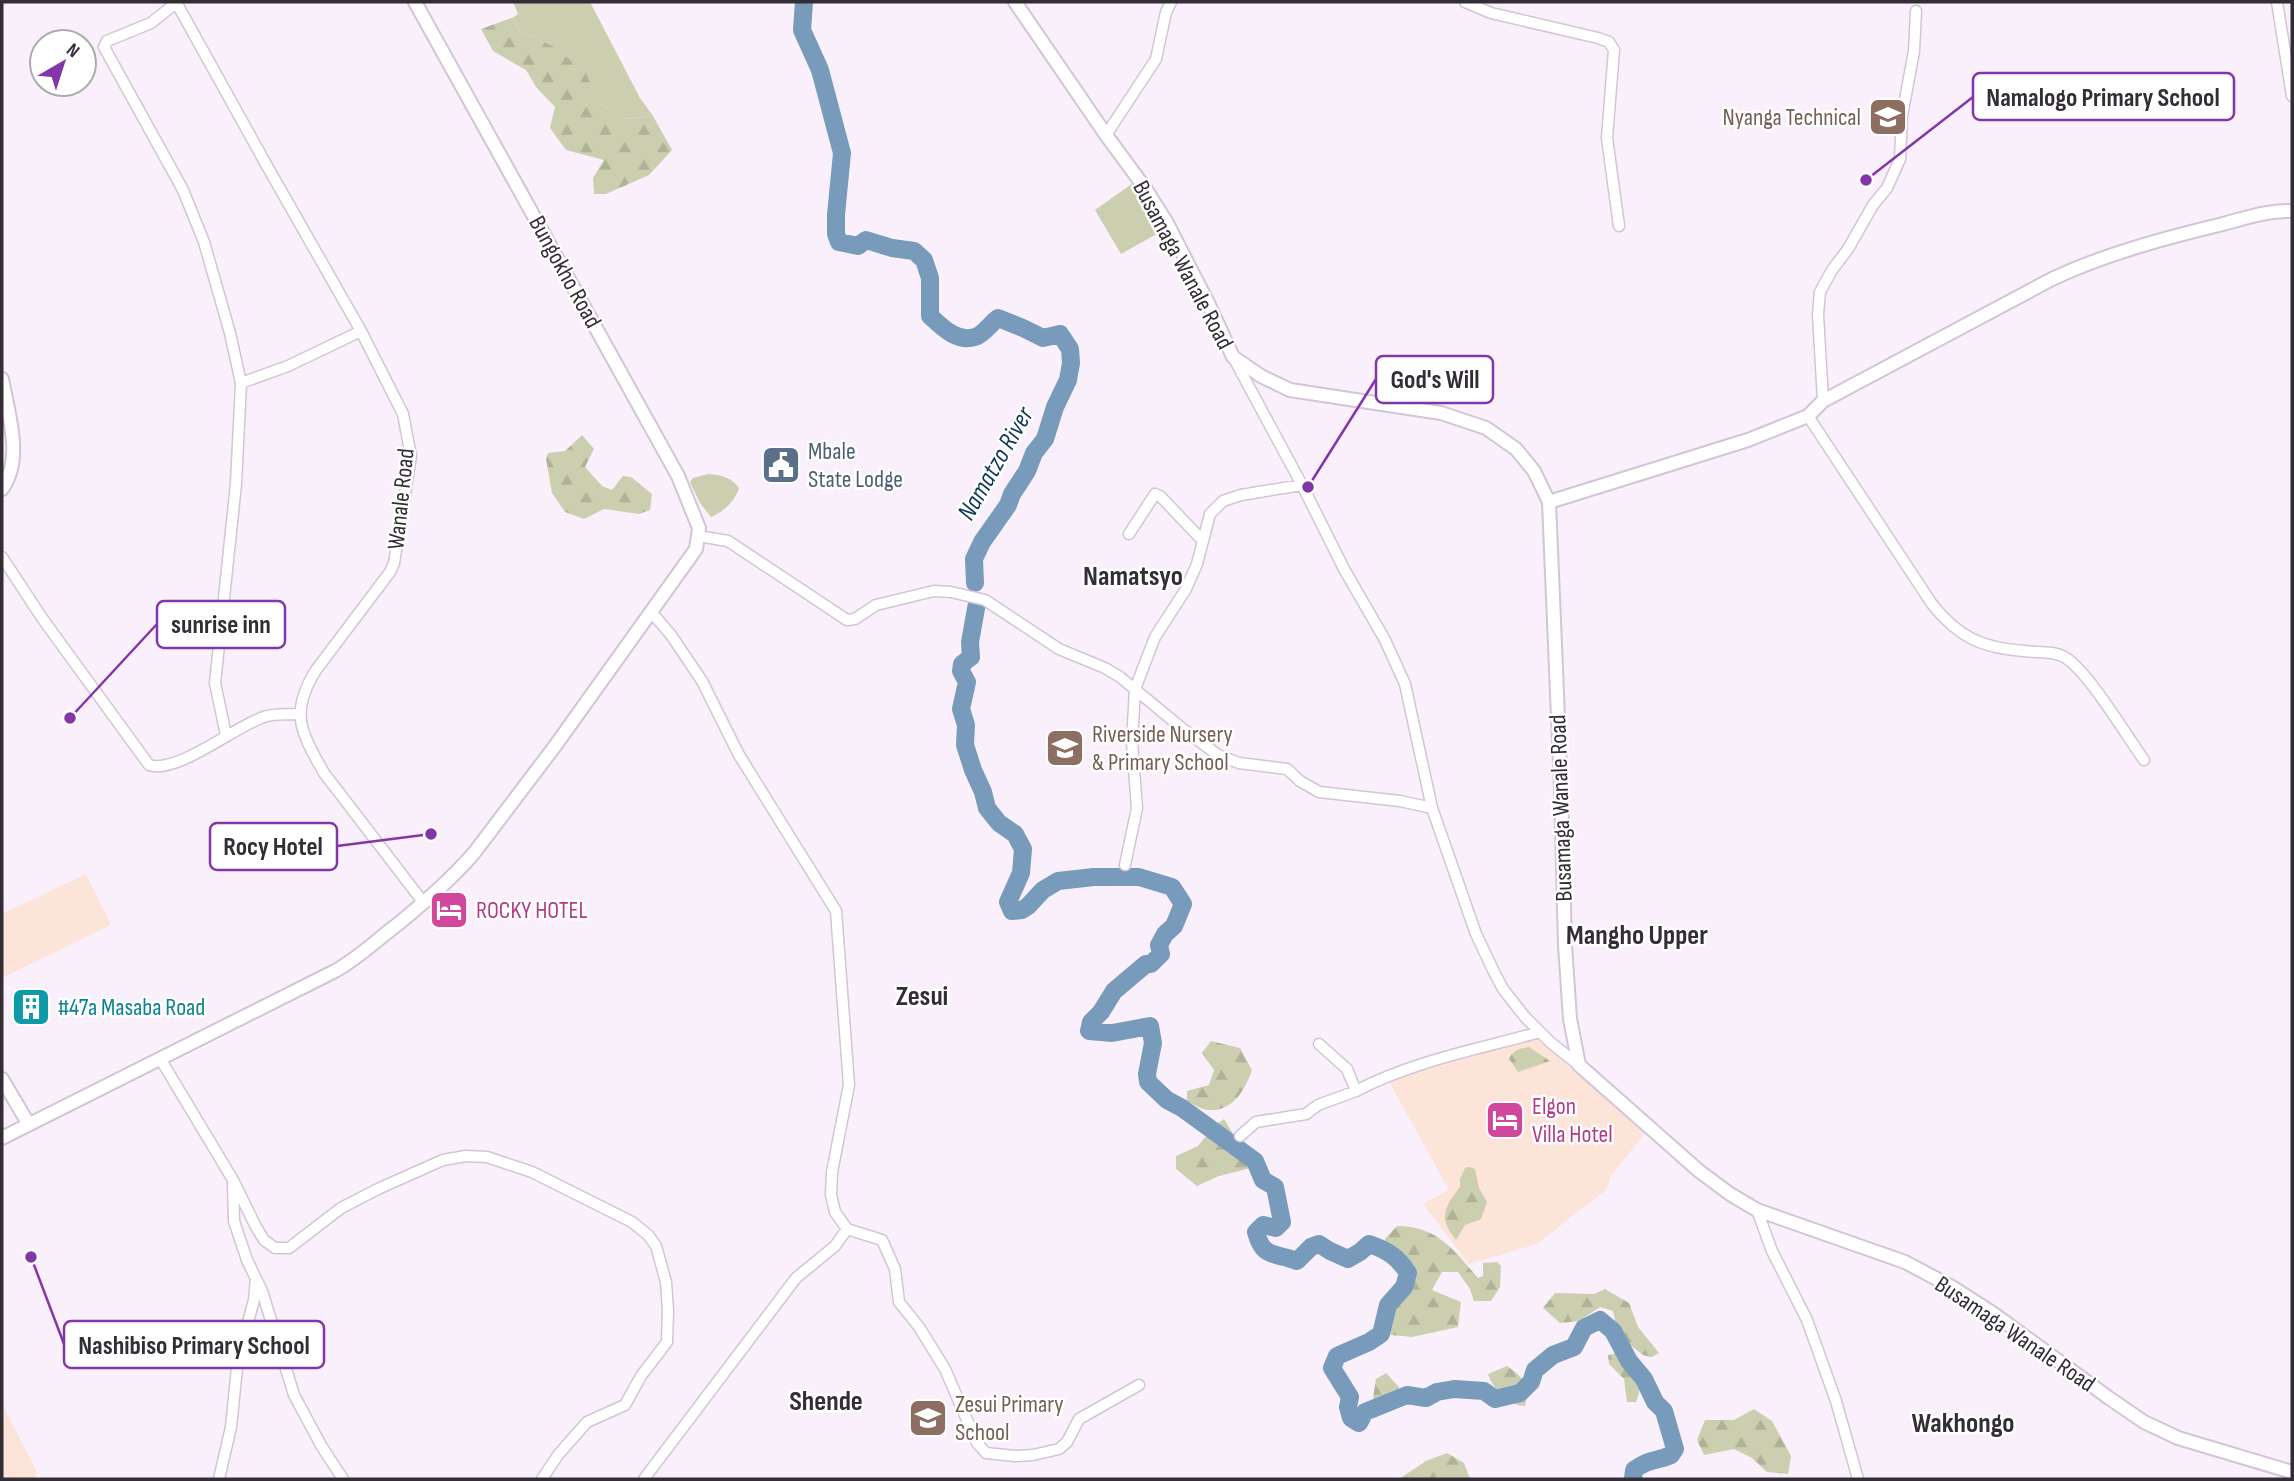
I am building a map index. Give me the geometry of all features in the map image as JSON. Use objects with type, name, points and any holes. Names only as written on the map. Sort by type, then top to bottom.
[{"type":"street","points":[[176,2],[151,23],[107,41],[104,47],[183,190],[213,273],[241,383],[236,484],[215,682],[226,735]]},
{"type":"street","name":"Wanale Road","points":[[176,2],[361,331],[403,414],[411,456],[397,548],[390,572],[311,678],[299,714]]},
{"type":"street","name":"Bungokho Road","points":[[415,2],[650,424],[695,513],[699,528],[697,542]]},
{"type":"street","name":"Busamaga Wanale Road","points":[[1015,2],[1167,223],[1233,357],[1261,376],[1290,390],[1441,413],[1486,428],[1516,449],[1534,471],[1549,502],[1562,789],[1565,945],[1570,1019],[1579,1065],[1699,1171],[1757,1210],[1905,1262],[1952,1287],[1994,1314],[2109,1398],[2155,1427],[2178,1438],[2292,1472]]},
{"type":"street","points":[[1106,135],[1156,59],[1166,12],[1171,2]]},
{"type":"street","points":[[1465,2],[1491,13],[1609,42],[1614,50],[1606,138],[1619,226]]},
{"type":"street","points":[[2277,2],[2292,96]]},
{"type":"street","points":[[1823,401],[1818,314],[1821,292],[1832,270],[1886,188],[1899,159],[1902,116],[1914,51],[1916,11]]},
{"type":"street","points":[[1549,502],[1748,440],[1808,416],[1823,401],[2080,265],[2204,229],[2281,211],[2292,211]]},
{"type":"street","points":[[241,383],[288,366],[361,331]]},
{"type":"street","points":[[1233,357],[1344,569],[1385,640],[1405,684],[1432,808],[1476,934],[1493,972],[1514,1004],[1540,1032],[1579,1065]]},
{"type":"street","points":[[2,379],[13,454],[12,469],[2,489]]},
{"type":"street","points":[[1808,416],[1946,622],[1962,635],[1981,643],[2065,657],[2083,673],[2144,760]]},
{"type":"street","points":[[1125,865],[1137,808],[1132,742],[1135,689],[1155,637],[1186,589],[1198,564],[1210,514],[1223,501],[1241,495],[1302,485]]},
{"type":"street","points":[[1129,534],[1155,494],[1203,541]]},
{"type":"street","points":[[2,1138],[345,965],[423,902],[474,853],[652,613],[697,542],[728,541],[847,620],[855,619],[876,605],[926,593],[942,591],[985,600],[1036,635],[1068,653],[1105,668],[1218,755],[1239,763],[1287,769],[1319,792],[1400,801],[1432,808]]},
{"type":"street","points":[[2,557],[42,618],[149,765],[173,765],[265,716],[299,714],[311,750],[324,773],[423,902]]},
{"type":"street","points":[[652,613],[671,635],[702,681],[746,767],[836,911],[849,1086],[832,1172],[831,1195],[835,1212],[847,1229],[883,1240],[895,1269],[899,1302],[945,1368],[977,1443],[986,1452],[1015,1456],[1059,1449],[1067,1442],[1079,1419],[1139,1385]]},
{"type":"street","points":[[1240,1136],[1256,1122],[1306,1114],[1318,1105],[1400,1072],[1540,1032]]},
{"type":"street","points":[[1319,1044],[1341,1061],[1356,1091]]},
{"type":"street","points":[[161,1060],[233,1180],[264,1240],[275,1248],[289,1248],[341,1208],[380,1188],[443,1160],[466,1156],[487,1157],[532,1172],[632,1222],[648,1235],[656,1246],[666,1282],[667,1342],[641,1376],[625,1405],[587,1422],[558,1455],[542,1479]]},
{"type":"street","points":[[2,1079],[28,1123]]},
{"type":"street","points":[[233,1180],[234,1221],[299,1405],[343,1479]]},
{"type":"street","points":[[1757,1210],[1772,1251],[1810,1328],[1836,1401],[1858,1479]]},
{"type":"street","points":[[644,1479],[796,1278],[835,1247],[847,1229]]},
{"type":"street","points":[[219,1479],[231,1427],[238,1359],[254,1300],[256,1279]]},
{"type":"shaded area","points":[[86,874],[111,925],[2,978],[2,914]]},
{"type":"shaded area","points":[[1540,1035],[1646,1132],[1610,1177],[1607,1189],[1537,1244],[1469,1264],[1423,1204],[1449,1190],[1387,1078]]},
{"type":"shaded area","points":[[2,1404],[37,1472],[34,1479],[2,1479]]},
{"type":"green space","points":[[513,2],[590,2],[640,98],[653,116],[622,119],[598,101],[553,46],[519,31],[514,17],[518,14]]},
{"type":"green space","points":[[514,17],[519,31],[553,46],[586,73],[598,101],[622,119],[653,116],[672,150],[649,175],[606,194],[594,194],[593,178],[604,160],[566,150],[550,128],[555,107],[536,87],[526,70],[493,51],[481,29]]},
{"type":"green space","points":[[1136,181],[1164,230],[1121,254],[1095,210]]},
{"type":"green space","points":[[582,435],[594,449],[585,467],[602,486],[612,490],[623,476],[631,477],[652,494],[650,510],[639,514],[604,509],[584,519],[565,512],[552,493],[546,459],[548,453],[565,451]]},
{"type":"green space","points":[[708,474],[725,477],[739,488],[728,506],[711,517],[700,503],[690,482],[693,478]]},
{"type":"green space","points":[[1211,1041],[1240,1048],[1252,1070],[1237,1098],[1217,1110],[1200,1108],[1187,1101],[1187,1091],[1209,1085],[1214,1070],[1202,1053]]},
{"type":"green space","points":[[1529,1047],[1550,1061],[1518,1072],[1509,1059],[1517,1050]]},
{"type":"green space","points":[[1224,1119],[1235,1137],[1252,1153],[1251,1168],[1219,1176],[1197,1186],[1176,1169],[1176,1156],[1198,1146],[1215,1125]]},
{"type":"green space","points":[[1465,1168],[1475,1169],[1479,1188],[1487,1202],[1481,1219],[1465,1225],[1456,1240],[1447,1226],[1445,1213],[1460,1187]]},
{"type":"green space","points":[[1397,1226],[1411,1227],[1434,1235],[1452,1249],[1478,1278],[1483,1276],[1483,1263],[1497,1262],[1501,1266],[1500,1287],[1491,1301],[1474,1301],[1470,1289],[1458,1272],[1442,1272],[1432,1290],[1461,1302],[1458,1327],[1412,1337],[1381,1334],[1388,1305],[1404,1287],[1408,1273],[1387,1250],[1385,1239]]},
{"type":"green space","points":[[1605,1289],[1629,1303],[1638,1327],[1659,1353],[1652,1357],[1643,1355],[1618,1335],[1613,1311],[1600,1307],[1579,1321],[1560,1323],[1543,1308],[1555,1293],[1594,1294]]},
{"type":"green space","points":[[1624,1351],[1639,1381],[1636,1402],[1627,1402],[1624,1379],[1609,1364],[1608,1355]]},
{"type":"green space","points":[[1507,1366],[1524,1382],[1527,1392],[1525,1406],[1507,1400],[1490,1380],[1488,1374]]},
{"type":"green space","points":[[1386,1373],[1399,1387],[1399,1394],[1384,1404],[1373,1398],[1376,1379]]},
{"type":"green space","points":[[1754,1409],[1772,1421],[1791,1456],[1788,1474],[1767,1472],[1752,1458],[1734,1449],[1704,1455],[1697,1440],[1705,1420],[1734,1420]]},
{"type":"green space","points":[[1447,1453],[1464,1463],[1470,1479],[1399,1479],[1426,1461]]},
{"type":"waterway","name":"Namatzo River","points":[[804,2],[802,30],[820,70],[842,153],[836,215],[839,242],[858,246],[866,240],[914,251],[924,260],[930,278],[930,316],[956,336],[978,336],[998,318],[1043,338],[1060,334],[1070,349],[1068,380],[1055,407],[1045,439],[1034,453],[1008,505],[982,542],[974,559],[975,583]]},
{"type":"waterway","points":[[977,603],[970,642],[971,657],[962,664],[961,671],[967,682],[961,709],[966,725],[965,745],[987,808],[999,823],[1015,834],[1023,849],[1021,873],[1008,902],[1012,911],[1022,910],[1043,890],[1058,881],[1094,877],[1139,877],[1172,887],[1183,904],[1174,926],[1165,934],[1159,945],[1161,954],[1114,991],[1091,1022],[1089,1031],[1112,1033],[1150,1026],[1153,1043],[1148,1082],[1167,1100],[1255,1161],[1263,1180],[1275,1187],[1282,1222],[1276,1228],[1263,1225],[1256,1232],[1266,1251],[1297,1261],[1311,1247],[1319,1244],[1348,1259],[1369,1244],[1392,1255],[1408,1273],[1404,1287],[1388,1305],[1381,1334],[1337,1356],[1332,1368],[1350,1397],[1348,1407],[1351,1418],[1359,1423],[1365,1412],[1407,1395],[1426,1398],[1437,1392],[1454,1389],[1484,1391],[1495,1399],[1520,1393],[1531,1382],[1535,1370],[1553,1355],[1574,1347],[1584,1328],[1600,1320],[1613,1331],[1629,1361],[1644,1379],[1655,1402],[1664,1411],[1675,1449],[1671,1455],[1634,1470],[1633,1479]]},
{"type":"place","name":"Nyanga Technical","points":[[1888,117]]},
{"type":"place","name":"Namalogo Primary School","points":[[1866,180]]},
{"type":"place","name":"Mbale State Lodge","points":[[781,465]]},
{"type":"place","name":"God's Will","points":[[1308,487]]},
{"type":"place","name":"sunrise inn","points":[[70,718]]},
{"type":"place","name":"Riverside Nursery & Primary School","points":[[1065,748]]},
{"type":"place","name":"Rocy Hotel","points":[[431,834]]},
{"type":"place","name":"ROCKY HOTEL","points":[[449,910]]},
{"type":"place","name":"#47a Masaba Road","points":[[31,1007]]},
{"type":"place","name":"Elgon Villa Hotel","points":[[1505,1120]]},
{"type":"place","name":"Nashibiso Primary School","points":[[31,1257]]},
{"type":"place","name":"Zesui Primary School","points":[[928,1418]]},
{"type":"district","name":"Namatsyo","points":[[1133,576]]},
{"type":"district","name":"Mangho Upper","points":[[1637,935]]},
{"type":"district","name":"Zesui","points":[[922,996]]},
{"type":"district","name":"Shende","points":[[826,1401]]},
{"type":"district","name":"Wakhongo","points":[[1963,1423]]}]
